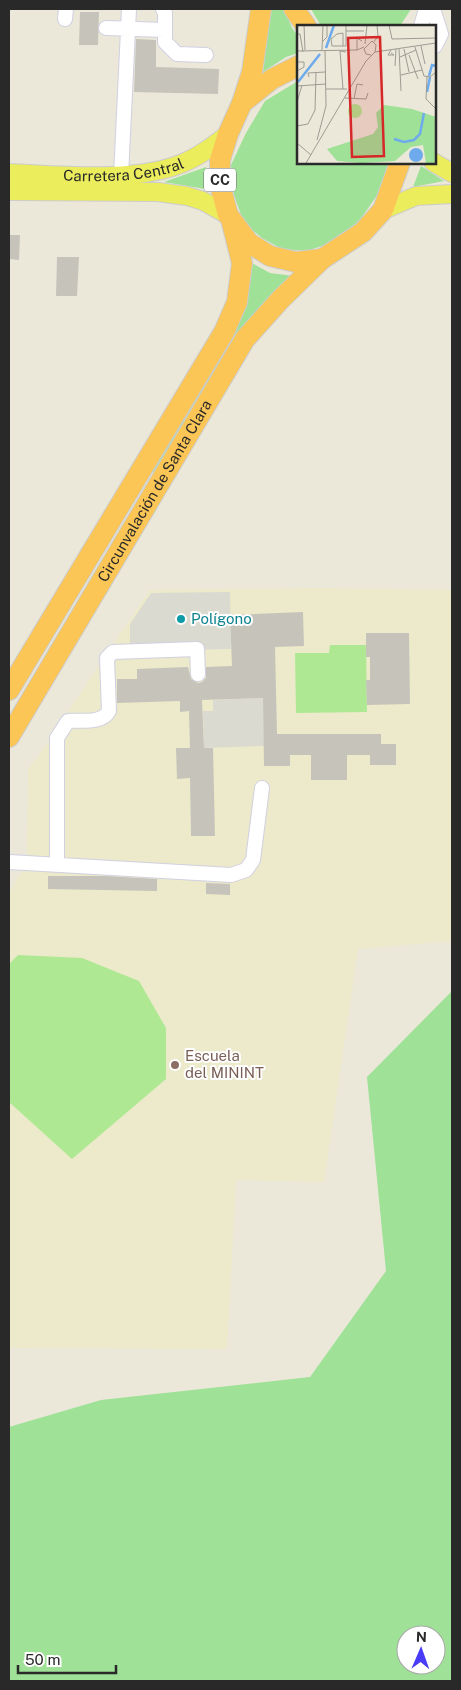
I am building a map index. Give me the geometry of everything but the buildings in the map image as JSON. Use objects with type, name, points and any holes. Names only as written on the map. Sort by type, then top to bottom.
[{"type":"highway","points":[[242,103],[252,72],[261,9]]},
{"type":"highway","points":[[294,9],[305,25]]},
{"type":"highway","name":"CC","points":[[297,66],[272,79],[242,103],[228,134],[220,160],[220,185],[230,219],[249,243],[270,256],[296,262],[322,260]]},
{"type":"highway","points":[[383,210],[399,164]]},
{"type":"highway","name":"Circunvalación de Santa Clara","points":[[9,737],[245,339],[280,300],[322,260],[362,232],[383,210]]},
{"type":"highway","name":"Circunvalación de Santa Clara","points":[[9,690],[224,332],[237,302],[242,264],[230,219]]},
{"type":"main road","name":"Carretera Central","points":[[9,174],[121,176],[150,173],[183,164],[206,151],[228,134]]},
{"type":"main road","points":[[436,164],[452,173]]},
{"type":"main road","name":"Carretera Central","points":[[9,191],[158,192],[187,196],[203,201],[230,219]]},
{"type":"main road","points":[[383,210],[416,196],[452,194]]},
{"type":"lane","points":[[121,176],[129,9]]},
{"type":"lane","points":[[164,9],[164,42],[177,54],[206,55]]},
{"type":"lane","points":[[421,25],[426,9]]},
{"type":"lane","points":[[433,9],[441,34],[436,44]]},
{"type":"lane","points":[[106,28],[165,30]]},
{"type":"lane","points":[[57,864],[57,738],[68,720],[100,720],[106,717],[109,712],[108,658],[113,652],[197,649],[198,674]]},
{"type":"lane","points":[[10,862],[231,875],[246,870],[253,860],[262,788]]},
{"type":"shaded area","name":"Escuela del MININT","points":[[321,588],[452,590],[452,941],[358,949],[324,1182],[236,1180],[227,1349],[9,1348],[9,893],[27,863],[28,768],[37,758],[150,590]],"holes":[[[230,615],[231,649],[130,651]],[[213,700],[264,746],[203,711],[213,711]]]},
{"type":"shaded area","name":"Polígono","points":[[230,592],[231,649],[130,651],[130,624],[151,593]]},
{"type":"shaded area","points":[[263,698],[264,746],[204,748],[203,711],[213,711],[213,700]]},
{"type":"green space","points":[[271,9],[284,9],[297,35],[297,53],[286,57],[263,72]]},
{"type":"green space","points":[[311,9],[411,9],[401,25],[320,25]]},
{"type":"green space","points":[[297,82],[297,164],[391,164],[382,188],[360,220],[333,242],[307,251],[282,249],[262,238],[244,223],[234,195],[231,165],[246,133],[265,101]]},
{"type":"green space","points":[[421,166],[444,181],[413,187]]},
{"type":"green space","points":[[206,167],[205,189],[164,182]]},
{"type":"green space","points":[[248,261],[270,273],[294,276],[154,474],[150,469]]},
{"type":"green space","points":[[330,645],[366,645],[367,712],[296,713],[295,653],[329,653]]},
{"type":"green space","points":[[18,955],[82,958],[139,981],[166,1028],[166,1079],[72,1159],[9,1102],[9,964]]},
{"type":"green space","points":[[452,991],[452,1681],[9,1681],[9,1427],[101,1400],[310,1377],[386,1271],[367,1077]]},
{"type":"place","name":"Polígono","points":[[181,619]]},
{"type":"place","name":"Escuela del MININT","points":[[175,1065]]}]
